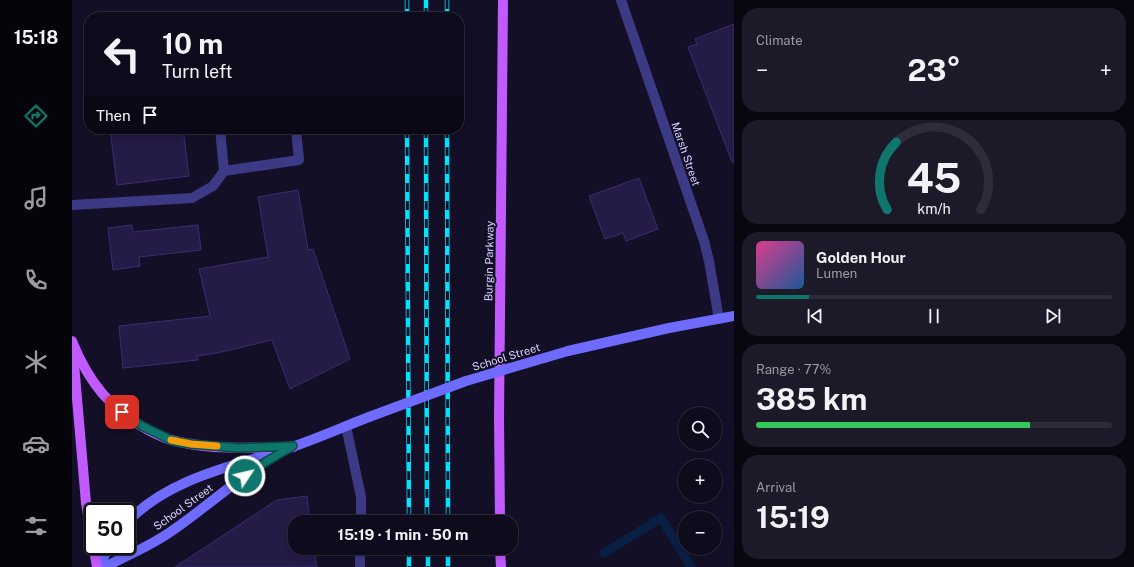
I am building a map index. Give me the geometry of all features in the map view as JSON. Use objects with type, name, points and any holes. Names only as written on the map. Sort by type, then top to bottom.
[{"type":"main road","name":"Burgin Parkway","points":[[500,515],[499,418],[503,0]]},
{"type":"main road","name":"School Street","points":[[136,514],[146,505],[194,478],[293,446],[466,382],[568,351],[617,339],[734,316]]},
{"type":"main road","points":[[72,336],[75,410],[86,503],[98,567]]},
{"type":"main road","points":[[72,341],[81,362],[92,381],[105,397],[122,412],[160,436],[173,441],[206,446],[238,448],[293,446]]},
{"type":"main road","name":"School Street","points":[[104,567],[156,541],[267,461],[293,446]]},
{"type":"main road","points":[[98,567],[104,555]]},
{"type":"main road","points":[[500,555],[501,567]]},
{"type":"street","name":"Marsh Street","points":[[621,0],[704,241],[719,319]]},
{"type":"street","points":[[72,205],[192,198],[213,186],[224,171],[220,134]]},
{"type":"street","points":[[224,171],[299,160],[296,134]]},
{"type":"street","points":[[346,426],[361,497],[360,515]]},
{"type":"street","points":[[360,555],[360,567]]},
{"type":"building","points":[[734,24],[734,162],[732,162],[688,47],[697,44],[695,39]]},
{"type":"building","points":[[111,134],[184,134],[189,176],[117,185]]},
{"type":"building","points":[[639,178],[658,229],[626,241],[623,233],[605,239],[589,196]]},
{"type":"building","points":[[298,190],[308,250],[313,249],[350,359],[290,389],[272,340],[217,353],[197,356],[198,360],[123,368],[119,326],[210,316],[199,269],[268,257],[258,197]]},
{"type":"building","points":[[132,225],[133,232],[198,225],[201,250],[139,257],[140,266],[113,270],[108,228]]},
{"type":"building","points":[[307,496],[309,515],[288,515],[288,555],[315,555],[317,567],[175,567],[277,500]]},
{"type":"waterway","points":[[604,553],[661,518],[691,567]]},
{"type":"railway","points":[[407,0],[407,12]]},
{"type":"railway","points":[[426,0],[426,12]]},
{"type":"railway","points":[[447,0],[447,12]]},
{"type":"railway","points":[[407,134],[409,515]]},
{"type":"railway","points":[[426,134],[427,515]]},
{"type":"railway","points":[[447,134],[448,515]]},
{"type":"railway","points":[[409,555],[409,567]]},
{"type":"railway","points":[[428,555],[428,567]]},
{"type":"railway","points":[[448,555],[448,567]]},
{"type":"slow traffic","points":[[171,440],[206,446],[217,446]]},
{"type":"route","points":[[122,412],[142,426],[173,441],[206,446],[238,448],[293,446],[245,476]]}]
